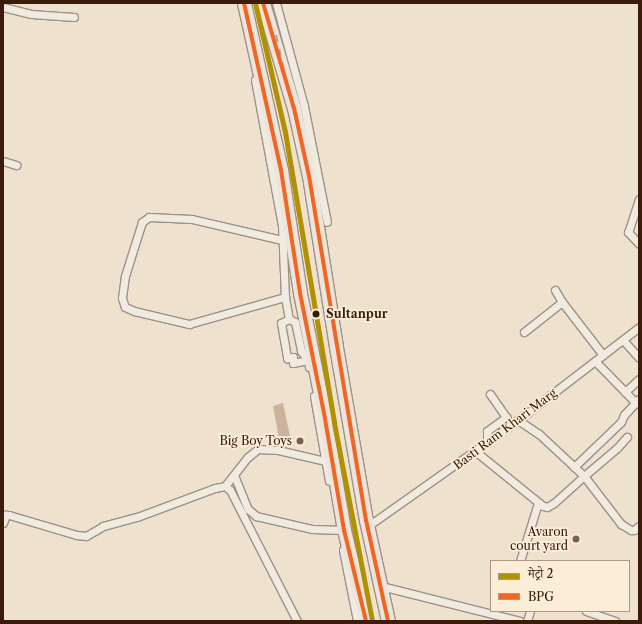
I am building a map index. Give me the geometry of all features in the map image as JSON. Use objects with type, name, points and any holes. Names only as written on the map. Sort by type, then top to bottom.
[{"type":"highway","points":[[244,3],[281,170],[300,293],[324,413],[342,530],[366,621]]},
{"type":"highway","points":[[263,3],[294,108],[309,176],[347,408],[368,526],[388,621]]},
{"type":"highway","points":[[324,413],[347,408]]},
{"type":"street","points":[[240,3],[273,175],[282,240],[285,297],[289,319]]},
{"type":"street","points":[[276,3],[304,106],[327,222]]},
{"type":"street","points":[[3,7],[31,14],[74,17]]},
{"type":"street","points":[[3,161],[16,165]]},
{"type":"street","points":[[638,203],[628,232],[639,244]]},
{"type":"street","points":[[282,240],[192,219],[149,217],[142,222],[133,250],[125,276],[122,303],[124,307],[134,311],[178,323],[194,324],[285,297]]},
{"type":"street","points":[[555,290],[562,302],[603,355]]},
{"type":"street","points":[[524,332],[562,302]]},
{"type":"street","points":[[289,319],[295,322],[301,351],[308,360],[325,461],[342,530],[356,621]]},
{"type":"street","points":[[289,319],[281,323],[287,358],[293,357],[293,363],[308,360]]},
{"type":"street","name":"Basti Ram Khari Marg","points":[[368,526],[518,420],[639,327]]},
{"type":"street","points":[[622,340],[639,358]]},
{"type":"street","points":[[574,467],[620,422],[637,401],[625,392],[595,361]]},
{"type":"street","points":[[625,392],[639,379]]},
{"type":"street","points":[[487,442],[487,431],[506,417],[490,394]]},
{"type":"street","points":[[518,420],[539,434],[584,476],[621,524],[631,530],[634,530],[639,526]]},
{"type":"street","points":[[475,451],[543,506],[551,505],[617,448],[627,437]]},
{"type":"street","points":[[3,524],[6,515],[9,515],[77,535],[86,536],[102,526],[137,516],[215,488],[225,486],[252,453],[263,448],[325,461]]},
{"type":"street","points":[[234,475],[248,509],[256,516],[312,529],[342,530]]},
{"type":"street","points":[[225,486],[230,490],[297,621]]},
{"type":"street","points":[[520,560],[538,503]]},
{"type":"street","points":[[381,586],[520,621]]},
{"type":"street","points":[[589,612],[615,621]]},
{"type":"shaded area","points":[[283,403],[291,441],[280,444],[273,406]]},
{"type":"railway","points":[[276,35],[295,118]]},
{"type":"metro line","name":"2","points":[[255,3],[285,132],[334,423],[372,621]]},
{"type":"transit line","name":"BPG","points":[[244,3],[281,170],[300,293],[324,413],[344,530],[366,621]]},
{"type":"transit line","name":"BPG","points":[[263,3],[294,108],[309,176],[366,520],[388,621]]},
{"type":"place","name":"Sultanpur","points":[[316,314]]},
{"type":"place","name":"Big Boy Toys","points":[[300,441]]},
{"type":"place","name":"Avaron court yard","points":[[576,539]]}]
